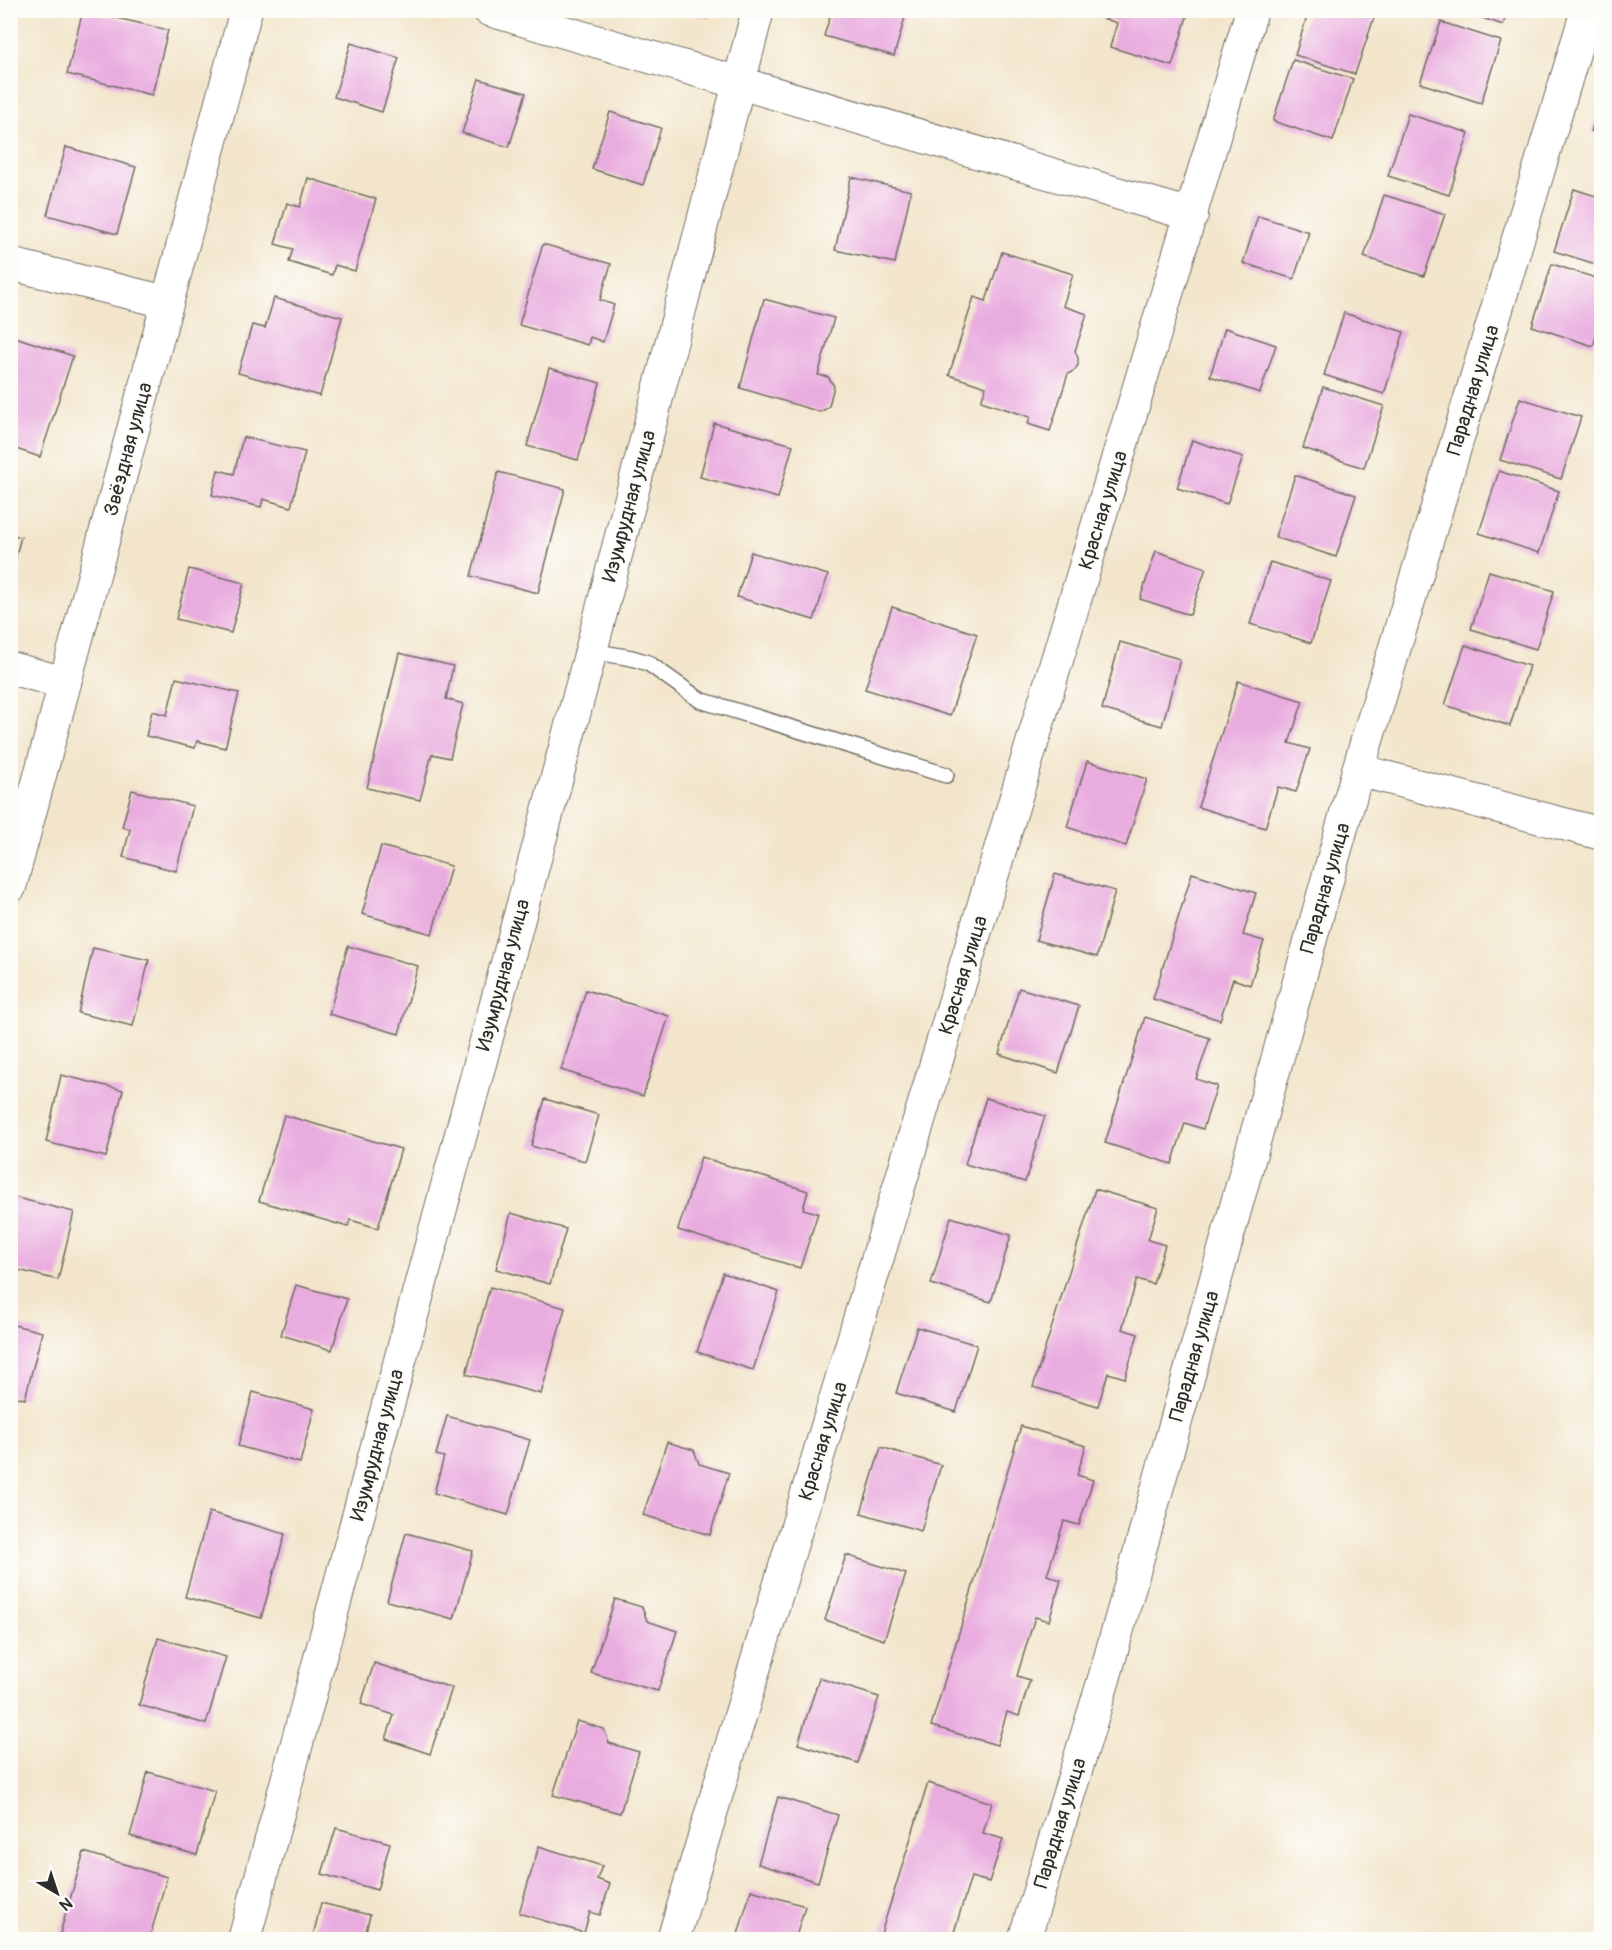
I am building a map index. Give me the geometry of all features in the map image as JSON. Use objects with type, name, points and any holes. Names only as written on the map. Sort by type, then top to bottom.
[{"type":"street","name":"Звёздная улица","points":[[10,887],[246,10]]},
{"type":"street","points":[[489,10],[1192,215]]},
{"type":"street","name":"Изумрудная улица","points":[[244,1940],[591,651],[758,10]]},
{"type":"street","name":"Красная улица","points":[[673,1940],[1252,10]]},
{"type":"street","name":"Парадная улица","points":[[1024,1940],[1104,1679],[1358,770],[1587,10]]},
{"type":"street","points":[[10,264],[167,302]]},
{"type":"street","points":[[10,668],[65,683]]},
{"type":"street","points":[[1358,770],[1602,834]]},
{"type":"lane","points":[[591,651],[648,663],[700,700],[946,775]]},
{"type":"building","points":[[83,10],[168,30],[152,95],[67,74]]},
{"type":"building","points":[[684,10],[709,10],[707,18]]},
{"type":"building","points":[[832,10],[907,10],[894,56],[824,36]]},
{"type":"building","points":[[1078,10],[1189,10],[1172,66],[1110,47],[1117,23]]},
{"type":"building","points":[[1309,10],[1370,10],[1376,12],[1355,74],[1295,55]]},
{"type":"building","points":[[1459,10],[1508,10],[1503,25]]},
{"type":"building","points":[[1441,22],[1501,41],[1481,103],[1420,83]]},
{"type":"building","points":[[351,43],[399,58],[382,112],[334,97]]},
{"type":"building","points":[[1293,60],[1353,79],[1333,141],[1273,121]]},
{"type":"building","points":[[479,79],[526,93],[509,147],[462,133]]},
{"type":"building","points":[[1602,100],[1602,135],[1591,131]]},
{"type":"building","points":[[610,112],[661,128],[643,185],[592,169]]},
{"type":"building","points":[[1408,114],[1469,133],[1449,195],[1388,176]]},
{"type":"building","points":[[66,147],[136,167],[117,234],[47,215]]},
{"type":"building","points":[[851,177],[911,191],[895,263],[835,250]]},
{"type":"building","points":[[308,178],[376,199],[355,271],[335,265],[332,275],[289,262],[293,249],[275,244],[287,203],[300,207]]},
{"type":"building","points":[[1574,189],[1602,198],[1602,266],[1554,251]]},
{"type":"building","points":[[1384,195],[1445,214],[1424,276],[1364,257]]},
{"type":"building","points":[[1258,216],[1309,232],[1294,279],[1243,263]]},
{"type":"building","points":[[543,244],[611,264],[600,300],[614,305],[603,342],[590,337],[588,345],[519,325]]},
{"type":"building","points":[[1002,252],[1073,274],[1063,306],[1087,314],[1075,351],[1078,365],[1068,374],[1050,431],[1028,424],[1030,417],[981,401],[986,387],[949,375],[974,297],[986,301]]},
{"type":"building","points":[[1552,264],[1602,280],[1602,319],[1593,346],[1532,326]]},
{"type":"building","points":[[274,298],[342,317],[320,396],[238,373],[252,325],[265,328]]},
{"type":"building","points":[[764,299],[834,318],[818,375],[828,377],[834,386],[829,406],[824,410],[820,412],[740,388]]},
{"type":"building","points":[[1344,313],[1404,332],[1384,394],[1324,375]]},
{"type":"building","points":[[1225,328],[1276,345],[1260,393],[1210,376]]},
{"type":"building","points":[[15,337],[73,356],[40,457],[10,447],[10,352]]},
{"type":"building","points":[[549,368],[600,383],[578,460],[527,446]]},
{"type":"building","points":[[1323,387],[1384,406],[1364,468],[1303,448]]},
{"type":"building","points":[[1520,398],[1581,417],[1561,479],[1500,460]]},
{"type":"building","points":[[714,423],[793,445],[778,498],[700,477]]},
{"type":"building","points":[[243,437],[305,452],[291,507],[263,499],[261,507],[212,495],[218,470],[234,474]]},
{"type":"building","points":[[1192,440],[1243,457],[1227,504],[1177,488]]},
{"type":"building","points":[[1499,471],[1559,491],[1539,553],[1479,533]]},
{"type":"building","points":[[498,472],[565,489],[538,593],[471,576]]},
{"type":"building","points":[[1295,475],[1356,495],[1336,557],[1275,537]]},
{"type":"building","points":[[10,534],[21,537],[11,574],[10,574]]},
{"type":"building","points":[[1156,551],[1206,568],[1190,615],[1140,599]]},
{"type":"building","points":[[751,552],[828,575],[814,620],[737,597]]},
{"type":"building","points":[[1270,562],[1331,581],[1311,643],[1250,624]]},
{"type":"building","points":[[189,569],[244,583],[231,633],[176,619]]},
{"type":"building","points":[[1489,571],[1554,591],[1536,649],[1471,629]]},
{"type":"building","points":[[892,607],[977,634],[950,716],[865,689]]},
{"type":"building","points":[[1120,642],[1180,659],[1162,726],[1102,709]]},
{"type":"building","points":[[1465,645],[1529,666],[1510,726],[1445,705]]},
{"type":"building","points":[[399,653],[453,666],[446,699],[463,704],[450,758],[432,754],[420,800],[367,788]]},
{"type":"building","points":[[176,678],[239,693],[225,748],[197,741],[195,748],[146,736],[152,711],[167,715]]},
{"type":"building","points":[[1238,681],[1303,701],[1289,743],[1310,749],[1296,792],[1278,787],[1265,828],[1198,807]]},
{"type":"building","points":[[1087,761],[1147,779],[1126,846],[1067,827]]},
{"type":"building","points":[[132,790],[193,806],[176,871],[123,857],[130,829],[122,827]]},
{"type":"building","points":[[381,846],[451,866],[432,934],[362,914]]},
{"type":"building","points":[[1192,873],[1256,893],[1243,935],[1264,941],[1250,985],[1233,979],[1220,1020],[1153,999]]},
{"type":"building","points":[[1055,874],[1115,891],[1097,957],[1036,940]]},
{"type":"building","points":[[348,946],[418,966],[399,1034],[329,1014]]},
{"type":"building","points":[[93,948],[149,960],[133,1026],[78,1013]]},
{"type":"building","points":[[1019,988],[1079,1006],[1058,1073],[999,1054]]},
{"type":"building","points":[[586,990],[669,1016],[643,1096],[561,1070]]},
{"type":"building","points":[[1145,1017],[1210,1038],[1196,1079],[1217,1086],[1203,1129],[1185,1123],[1172,1164],[1105,1143]]},
{"type":"building","points":[[61,1075],[123,1090],[106,1157],[46,1142]]},
{"type":"building","points":[[986,1098],[1045,1116],[1025,1182],[965,1164]]},
{"type":"building","points":[[545,1099],[599,1115],[585,1161],[531,1146]]},
{"type":"building","points":[[284,1115],[401,1149],[378,1228],[350,1220],[348,1227],[259,1201]]},
{"type":"building","points":[[701,1157],[808,1191],[803,1209],[818,1213],[800,1268],[678,1230]]},
{"type":"building","points":[[1095,1189],[1158,1208],[1148,1240],[1165,1245],[1153,1284],[1137,1279],[1122,1329],[1138,1334],[1125,1378],[1108,1373],[1098,1406],[1033,1387]]},
{"type":"building","points":[[13,1197],[74,1212],[58,1280],[10,1268],[10,1209]]},
{"type":"building","points":[[511,1213],[566,1229],[550,1284],[496,1269]]},
{"type":"building","points":[[951,1217],[1011,1235],[991,1302],[931,1284]]},
{"type":"building","points":[[723,1273],[779,1292],[753,1370],[697,1352]]},
{"type":"building","points":[[296,1285],[347,1299],[332,1350],[281,1335]]},
{"type":"building","points":[[490,1287],[565,1308],[541,1394],[466,1374]]},
{"type":"building","points":[[10,1324],[42,1332],[25,1399],[10,1395]]},
{"type":"building","points":[[917,1327],[977,1345],[956,1412],[896,1393]]},
{"type":"building","points":[[253,1392],[314,1409],[300,1463],[238,1446]]},
{"type":"building","points":[[447,1416],[530,1440],[508,1515],[434,1493],[444,1457],[436,1455]]},
{"type":"building","points":[[1021,1426],[1086,1446],[1077,1475],[1093,1480],[1079,1525],[1064,1521],[1047,1575],[1061,1580],[1049,1621],[1035,1617],[1017,1676],[1030,1680],[1019,1716],[1007,1712],[997,1745],[931,1726]]},
{"type":"building","points":[[667,1442],[694,1450],[699,1464],[729,1473],[710,1535],[643,1515]]},
{"type":"building","points":[[881,1447],[941,1465],[921,1531],[861,1513]]},
{"type":"building","points":[[209,1512],[285,1534],[261,1618],[185,1597]]},
{"type":"building","points":[[406,1533],[473,1551],[454,1619],[387,1601]]},
{"type":"building","points":[[846,1555],[906,1574],[884,1640],[825,1620]]},
{"type":"building","points":[[615,1599],[642,1607],[647,1621],[677,1631],[658,1691],[591,1673]]},
{"type":"building","points":[[158,1638],[226,1657],[206,1724],[139,1705]]},
{"type":"building","points":[[374,1663],[452,1688],[430,1754],[386,1739],[394,1715],[361,1704]]},
{"type":"building","points":[[819,1678],[879,1697],[858,1763],[798,1744]]},
{"type":"building","points":[[577,1721],[604,1729],[609,1743],[639,1752],[620,1813],[553,1795]]},
{"type":"building","points":[[148,1772],[215,1791],[197,1855],[130,1836]]},
{"type":"building","points":[[928,1783],[992,1803],[983,1833],[1003,1839],[989,1882],[971,1877],[954,1932],[971,1937],[970,1940],[879,1940]]},
{"type":"building","points":[[778,1797],[838,1815],[818,1882],[758,1864]]},
{"type":"building","points":[[336,1828],[390,1843],[377,1890],[322,1874]]},
{"type":"building","points":[[539,1846],[602,1866],[597,1879],[610,1884],[600,1915],[590,1912],[584,1933],[519,1913]]},
{"type":"building","points":[[84,1852],[167,1877],[149,1940],[58,1940]]},
{"type":"building","points":[[751,1890],[805,1906],[795,1940],[737,1938]]},
{"type":"building","points":[[321,1903],[370,1915],[364,1940],[312,1940]]}]
